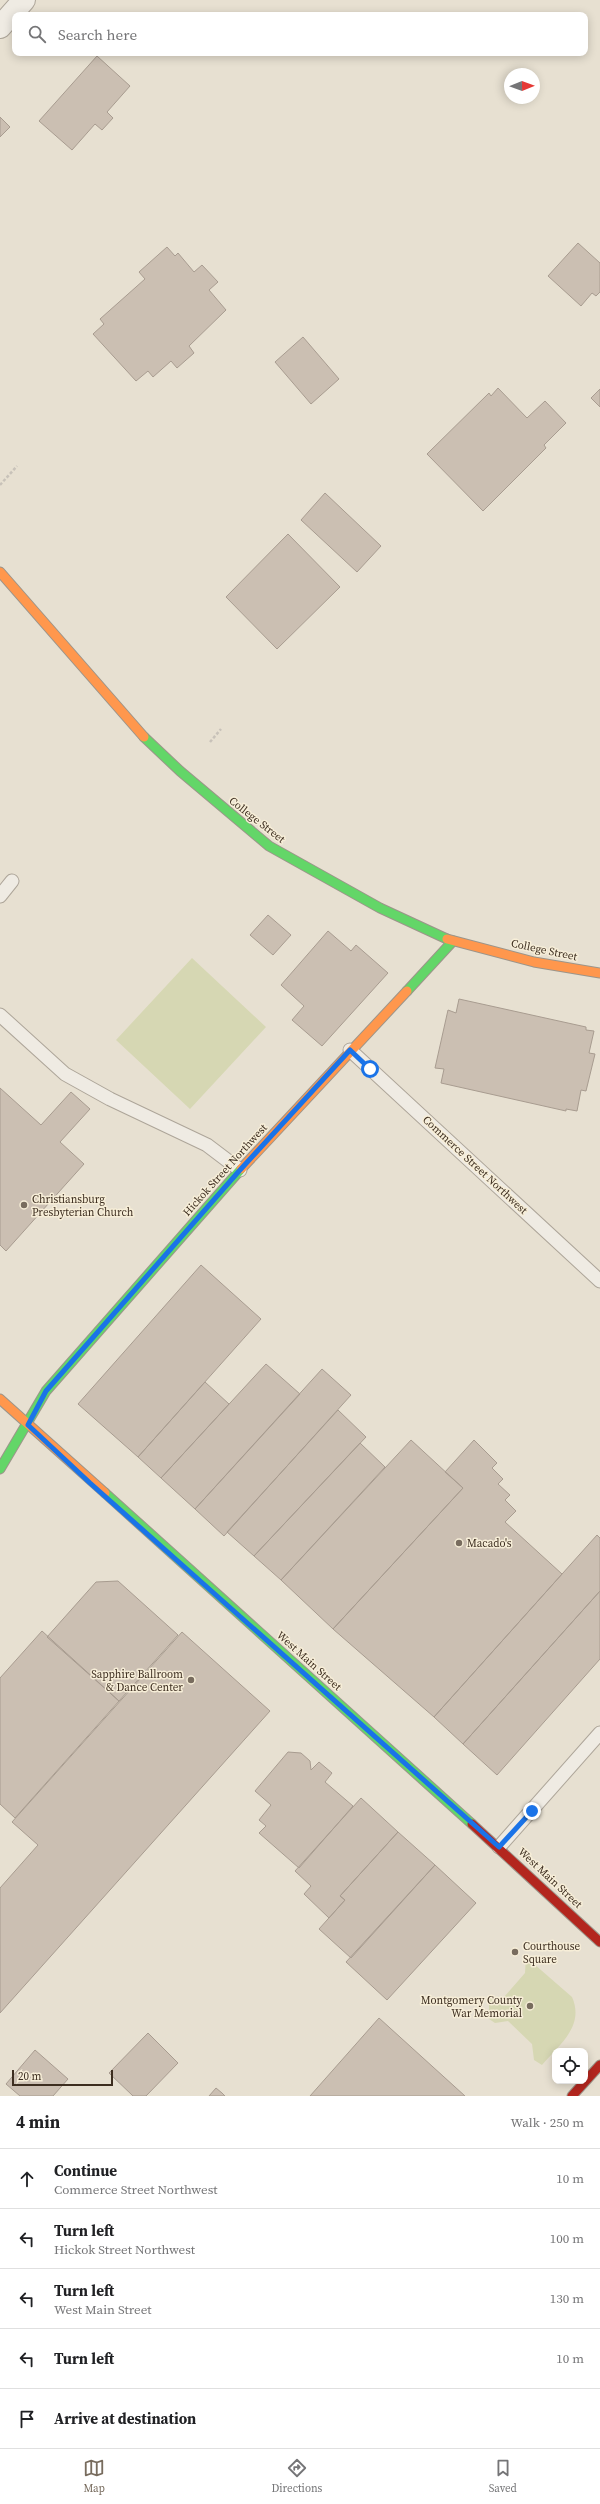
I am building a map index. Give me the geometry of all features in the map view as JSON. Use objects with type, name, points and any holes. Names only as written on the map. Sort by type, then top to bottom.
[{"type":"street","points":[[13,12],[24,0]]},
{"type":"street","points":[[0,27],[12,14]]},
{"type":"street","name":"College Street","points":[[0,572],[142,735],[246,829],[269,846],[312,872],[380,908],[453,941],[534,962],[600,973]]},
{"type":"street","name":"Hickok Street Northwest","points":[[0,1469],[28,1425],[46,1391],[240,1170],[453,941]]},
{"type":"street","name":"West Main Street","points":[[0,1399],[90,1483],[499,1847],[600,1942]]},
{"type":"street","points":[[572,2096],[600,2065]]},
{"type":"lane","points":[[0,896],[12,881]]},
{"type":"lane","points":[[0,1015],[65,1074],[110,1099],[207,1145],[240,1170]]},
{"type":"lane","name":"Commerce Street Northwest","points":[[350,1050],[600,1281]]},
{"type":"lane","points":[[499,1847],[600,1733]]},
{"type":"path","points":[[0,485],[17,466]]},
{"type":"path","points":[[210,742],[221,729]]},
{"type":"green space","points":[[192,958],[266,1027],[190,1109],[116,1040]]},
{"type":"green space","points":[[526,1957],[572,1997],[575,2007],[573,2026],[557,2048],[552,2048],[552,2054],[542,2065],[534,2060],[532,2044],[508,2021],[495,2023],[489,2019],[489,1998],[504,1997],[525,1973]]},
{"type":"building","points":[[97,56],[130,86],[107,112],[113,118],[102,130],[95,124],[72,150],[39,121]]},
{"type":"building","points":[[0,117],[10,127],[0,137]]},
{"type":"building","points":[[578,243],[600,263],[600,292],[596,296],[592,293],[581,306],[548,276]]},
{"type":"building","points":[[167,247],[175,256],[178,253],[194,272],[202,265],[218,282],[209,290],[226,310],[189,346],[194,353],[177,368],[171,361],[153,377],[148,371],[136,381],[93,334],[104,324],[100,319],[145,279],[139,272]]},
{"type":"building","points":[[303,337],[339,379],[311,404],[275,362]]},
{"type":"building","points":[[498,388],[527,418],[545,401],[566,423],[544,445],[546,448],[483,511],[427,454],[489,393],[491,396]]},
{"type":"building","points":[[600,389],[600,407],[591,398]]},
{"type":"building","points":[[325,493],[381,546],[357,572],[301,520]]},
{"type":"building","points":[[288,534],[340,587],[277,649],[226,597]]},
{"type":"building","points":[[268,915],[291,935],[273,955],[250,935]]},
{"type":"building","points":[[328,931],[351,951],[356,945],[388,973],[322,1046],[292,1020],[304,1006],[281,985]]},
{"type":"building","points":[[459,999],[586,1027],[586,1030],[594,1031],[589,1053],[595,1054],[586,1091],[581,1090],[577,1111],[566,1109],[566,1111],[441,1083],[444,1069],[435,1068],[448,1010],[456,1013]]},
{"type":"building","name":"Christiansburg Presbyterian Church","points":[[0,1088],[41,1125],[71,1092],[90,1109],[60,1142],[84,1164],[6,1251],[0,1245]]},
{"type":"building","points":[[201,1265],[261,1319],[138,1457],[78,1404]]},
{"type":"building","points":[[266,1364],[300,1394],[195,1509],[161,1478]]},
{"type":"building","points":[[322,1369],[351,1395],[224,1536],[195,1509]]},
{"type":"building","points":[[205,1382],[229,1404],[161,1478],[138,1457]]},
{"type":"building","points":[[338,1410],[366,1437],[254,1556],[227,1532]]},
{"type":"building","points":[[411,1440],[463,1488],[333,1629],[281,1580]]},
{"type":"building","points":[[474,1440],[497,1463],[492,1468],[503,1479],[498,1484],[510,1495],[505,1500],[516,1511],[505,1522],[562,1574],[434,1717],[333,1629],[463,1488],[445,1472]]},
{"type":"building","points":[[360,1443],[385,1467],[281,1580],[254,1556]]},
{"type":"building","points":[[597,1535],[600,1538],[600,1591],[463,1744],[434,1717]]},
{"type":"building","points":[[118,1581],[178,1635],[119,1701],[47,1637],[96,1582]]},
{"type":"building","points":[[600,1591],[600,1659],[497,1775],[463,1744]]},
{"type":"building","points":[[42,1631],[119,1701],[15,1818],[0,1804],[0,1678]]},
{"type":"building","points":[[182,1632],[270,1711],[0,2013],[0,1888],[38,1845],[12,1822]]},
{"type":"building","points":[[288,1752],[301,1753],[310,1761],[311,1770],[319,1762],[332,1773],[325,1782],[353,1806],[299,1868],[259,1833],[266,1826],[259,1820],[271,1805],[255,1791]]},
{"type":"building","points":[[361,1798],[398,1832],[340,1896],[345,1900],[329,1918],[304,1894],[311,1886],[295,1871]]},
{"type":"building","points":[[398,1832],[435,1865],[351,1958],[319,1929],[345,1900],[340,1896]]},
{"type":"building","points":[[435,1865],[476,1903],[387,2000],[346,1962]]},
{"type":"building","points":[[379,2018],[465,2096],[310,2096]]},
{"type":"building","points":[[148,2033],[178,2063],[146,2096],[133,2096],[109,2073]]},
{"type":"building","points":[[35,2050],[68,2079],[53,2096],[20,2096],[6,2084]]},
{"type":"building","points":[[216,2088],[222,2093],[225,2096],[209,2096]]},
{"type":"traffic: fast","points":[[144,737],[180,771],[269,846],[380,908],[447,939]]},
{"type":"traffic: fast","points":[[407,991],[453,941]]},
{"type":"traffic: fast","points":[[0,1469],[46,1391],[241,1169]]},
{"type":"traffic: fast","points":[[105,1493],[472,1824]]},
{"type":"traffic: slow","points":[[0,572],[144,737]]},
{"type":"traffic: slow","points":[[447,939],[534,962],[600,973]]},
{"type":"traffic: slow","points":[[241,1169],[407,991]]},
{"type":"traffic: slow","points":[[0,1399],[105,1493]]},
{"type":"traffic: jam","points":[[472,1824],[600,1942]]},
{"type":"traffic: jam","points":[[572,2096],[600,2065]]},
{"type":"place","name":"Christiansburg Presbyterian Church","points":[[24,1205]]},
{"type":"place","name":"Macado's","points":[[459,1543]]},
{"type":"place","name":"Sapphire Ballroom & Dance Center","points":[[191,1680]]},
{"type":"place","name":"Courthouse Square","points":[[515,1952]]},
{"type":"place","name":"Montgomery County War Memorial","points":[[530,2006]]},
{"type":"route","points":[[370,1069],[350,1050],[240,1170],[46,1391],[28,1425],[90,1483],[499,1847],[532,1811]]}]
